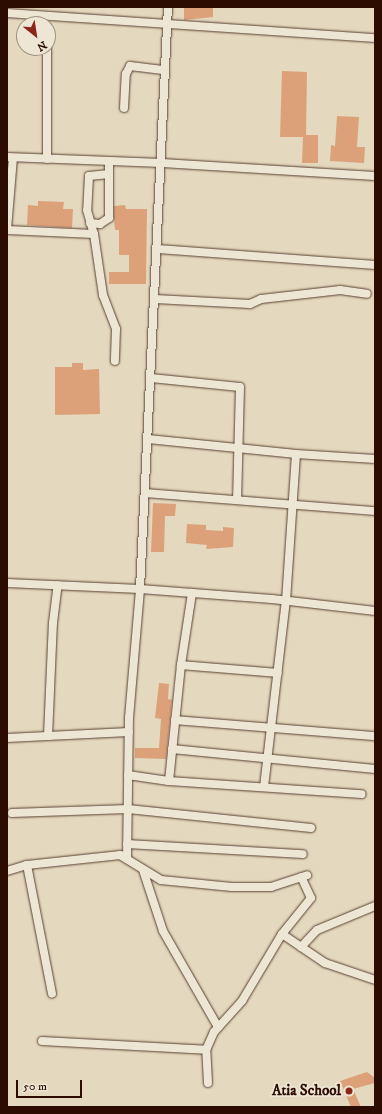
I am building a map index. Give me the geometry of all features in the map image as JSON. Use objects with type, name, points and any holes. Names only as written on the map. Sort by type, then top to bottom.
[{"type":"street","points":[[127,859],[129,732],[140,589],[158,249],[168,7]]},
{"type":"street","points":[[7,13],[24,16]]},
{"type":"street","points":[[56,20],[167,25],[375,38]]},
{"type":"street","points":[[47,56],[47,159]]},
{"type":"street","points":[[124,108],[126,74],[130,66],[166,70]]},
{"type":"street","points":[[94,234],[7,230],[10,158],[162,163],[375,176]]},
{"type":"street","points":[[90,223],[100,224],[109,218],[109,161]]},
{"type":"street","points":[[109,174],[92,174],[87,178],[87,210],[94,234],[101,283],[116,329],[115,361]]},
{"type":"street","points":[[158,249],[375,265]]},
{"type":"street","points":[[155,299],[250,304],[261,299],[340,290],[367,294]]},
{"type":"street","points":[[151,378],[240,387],[237,500]]},
{"type":"street","points":[[148,439],[296,454],[375,459]]},
{"type":"street","points":[[264,787],[273,728],[286,601],[296,454]]},
{"type":"street","points":[[145,492],[375,511]]},
{"type":"street","points":[[7,583],[140,589],[286,601],[375,611]]},
{"type":"street","points":[[48,736],[53,623],[58,585]]},
{"type":"street","points":[[169,781],[181,665],[192,593]]},
{"type":"street","points":[[181,665],[278,673]]},
{"type":"street","points":[[175,720],[375,736]]},
{"type":"street","points":[[7,738],[129,732]]},
{"type":"street","points":[[172,749],[375,769]]},
{"type":"street","points":[[128,775],[169,781],[362,794]]},
{"type":"street","points":[[12,813],[128,809],[311,828]]},
{"type":"street","points":[[127,844],[303,854]]},
{"type":"street","points":[[7,871],[27,865],[120,855],[162,880],[232,887],[271,887],[304,876],[311,898],[282,934],[242,1001],[218,1027],[206,1050],[208,1083]]},
{"type":"street","points":[[27,865],[52,994]]},
{"type":"street","points":[[143,870],[163,931],[218,1027]]},
{"type":"street","points":[[301,947],[317,930],[375,906]]},
{"type":"street","points":[[282,934],[325,963],[375,980]]},
{"type":"street","points":[[42,1041],[206,1050]]},
{"type":"building","points":[[184,7],[213,7],[213,17],[184,20]]},
{"type":"building","points":[[282,71],[307,72],[306,135],[318,135],[318,163],[302,163],[303,137],[280,137]]},
{"type":"building","points":[[337,116],[359,117],[357,147],[365,147],[364,163],[330,161],[331,145],[335,146]]},
{"type":"building","points":[[38,201],[64,202],[63,209],[73,209],[72,228],[27,225],[28,205],[38,206]]},
{"type":"building","points":[[125,205],[126,209],[147,209],[146,284],[109,284],[109,272],[129,272],[129,255],[119,255],[119,230],[115,230],[114,219],[114,206]]},
{"type":"building","points":[[72,363],[83,363],[83,370],[99,369],[100,414],[55,415],[55,367],[72,367]]},
{"type":"building","points":[[153,503],[176,504],[175,516],[165,516],[164,552],[151,552]]},
{"type":"building","points":[[187,524],[206,525],[206,530],[223,531],[223,527],[234,528],[233,547],[206,549],[207,545],[186,543]]},
{"type":"building","points":[[159,683],[169,684],[168,699],[172,700],[166,759],[135,758],[135,748],[159,748],[161,719],[155,718]]},
{"type":"building","name":"Atia School","points":[[367,1072],[375,1078],[375,1083],[353,1089],[361,1107],[351,1107],[340,1081]]},
{"type":"place","name":"Atia School","points":[[349,1091]]}]
